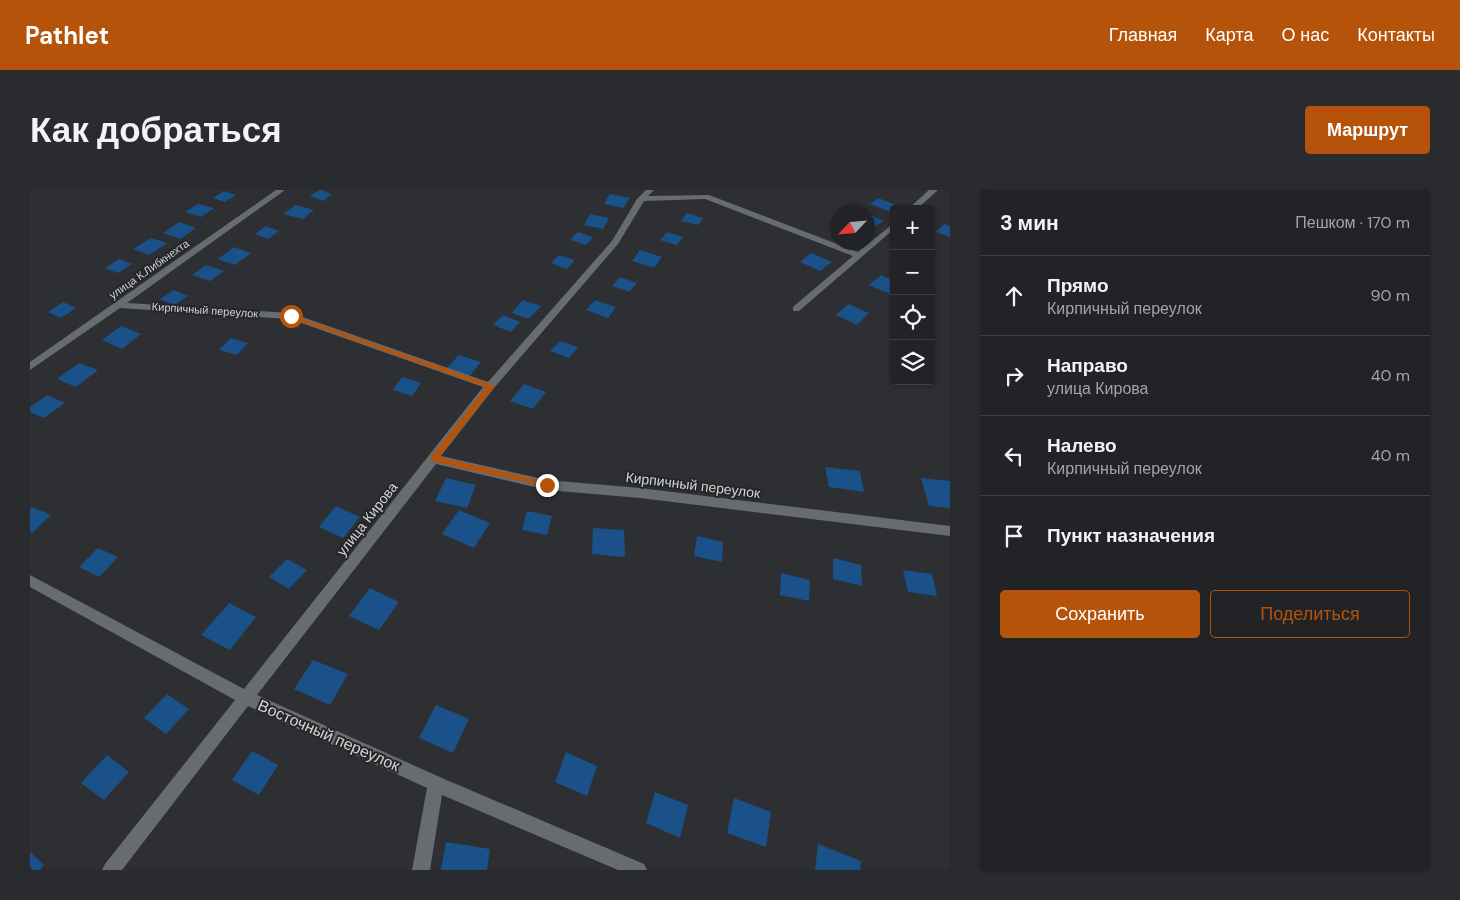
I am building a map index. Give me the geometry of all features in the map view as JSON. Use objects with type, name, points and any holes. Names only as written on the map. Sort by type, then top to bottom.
[{"type":"street","name":"улица К.Либкнехта","points":[[30,367],[281,190]]},
{"type":"street","points":[[917,205],[934,190]]},
{"type":"street","points":[[645,194],[706,197],[858,255]]},
{"type":"street","name":"улица Кирова","points":[[111,870],[490,386],[616,242],[645,194]]},
{"type":"street","points":[[796,309],[890,228]]},
{"type":"street","name":"Кирпичный переулок","points":[[118,305],[291,316],[490,386]]},
{"type":"street","name":"Кирпичный переулок","points":[[434,459],[547,485],[640,493],[950,531]]},
{"type":"street","name":"Восточный переулок","points":[[30,581],[247,698],[436,784],[638,870]]},
{"type":"street","points":[[420,870],[436,784]]},
{"type":"building","points":[[319,190],[332,194],[323,201],[310,196]]},
{"type":"building","points":[[224,191],[236,195],[225,202],[213,198]]},
{"type":"building","points":[[610,194],[630,198],[623,208],[604,204]]},
{"type":"building","points":[[878,198],[896,205],[890,205],[890,212],[870,204]]},
{"type":"building","points":[[198,204],[214,208],[201,217],[185,212]]},
{"type":"building","points":[[296,205],[314,210],[303,219],[283,214]]},
{"type":"building","points":[[687,213],[703,218],[698,225],[681,221]]},
{"type":"building","points":[[590,214],[609,218],[603,229],[584,225]]},
{"type":"building","points":[[875,217],[883,221],[875,227]]},
{"type":"building","points":[[179,222],[196,228],[180,239],[163,233]]},
{"type":"building","points":[[944,224],[950,226],[950,237],[936,232]]},
{"type":"building","points":[[266,226],[279,231],[268,239],[255,234]]},
{"type":"building","points":[[578,232],[593,237],[586,245],[570,240]]},
{"type":"building","points":[[667,232],[683,237],[677,245],[660,240]]},
{"type":"building","points":[[151,238],[167,243],[149,255],[133,249]]},
{"type":"building","points":[[234,247],[251,253],[235,265],[218,259]]},
{"type":"building","points":[[640,250],[662,257],[654,268],[632,261]]},
{"type":"building","points":[[811,253],[832,262],[820,271],[800,262]]},
{"type":"building","points":[[559,255],[575,260],[567,269],[551,263]]},
{"type":"building","points":[[119,259],[132,264],[118,273],[105,268]]},
{"type":"building","points":[[206,265],[224,271],[210,281],[192,275]]},
{"type":"building","points":[[881,275],[890,279],[890,294],[869,285]]},
{"type":"building","points":[[620,277],[637,283],[629,292],[612,286]]},
{"type":"building","points":[[174,290],[188,296],[174,305],[160,299]]},
{"type":"building","points":[[523,300],[541,306],[529,319],[511,313]]},
{"type":"building","points":[[595,300],[616,307],[608,318],[586,310]]},
{"type":"building","points":[[63,302],[76,308],[61,318],[48,312]]},
{"type":"building","points":[[848,304],[869,313],[857,325],[836,315]]},
{"type":"building","points":[[503,315],[520,322],[511,332],[493,325]]},
{"type":"building","points":[[121,326],[141,334],[122,349],[102,340]]},
{"type":"building","points":[[231,338],[248,343],[237,355],[219,350]]},
{"type":"building","points":[[560,341],[578,347],[569,358],[550,351]]},
{"type":"building","points":[[459,355],[481,362],[468,378],[445,370]]},
{"type":"building","points":[[79,363],[98,370],[76,387],[57,379]]},
{"type":"building","points":[[402,377],[421,383],[412,396],[393,390]]},
{"type":"building","points":[[524,384],[546,392],[533,409],[510,401]]},
{"type":"building","points":[[47,395],[65,403],[44,418],[30,412],[30,407]]},
{"type":"building","points":[[825,467],[860,471],[864,492],[829,487]]},
{"type":"building","points":[[446,478],[476,485],[467,508],[435,501]]},
{"type":"building","points":[[921,478],[950,481],[950,508],[929,506]]},
{"type":"building","points":[[336,506],[360,517],[343,538],[319,527]]},
{"type":"building","points":[[32,507],[51,515],[32,533],[30,532],[30,509]]},
{"type":"building","points":[[459,510],[490,523],[474,548],[442,534]]},
{"type":"building","points":[[527,511],[552,516],[547,535],[522,530]]},
{"type":"building","points":[[593,528],[624,530],[625,557],[592,554]]},
{"type":"building","points":[[697,536],[723,542],[722,562],[694,556]]},
{"type":"building","points":[[98,548],[118,557],[99,577],[79,567]]},
{"type":"building","points":[[833,558],[861,565],[862,586],[833,579]]},
{"type":"building","points":[[287,559],[307,570],[289,589],[269,577]]},
{"type":"building","points":[[903,570],[932,574],[937,596],[908,592]]},
{"type":"building","points":[[781,573],[810,580],[809,601],[780,595]]},
{"type":"building","points":[[370,588],[399,602],[379,630],[349,616]]},
{"type":"building","points":[[229,603],[256,617],[230,650],[201,635]]},
{"type":"building","points":[[313,660],[348,674],[330,705],[294,689]]},
{"type":"building","points":[[167,694],[189,709],[166,734],[144,718]]},
{"type":"building","points":[[436,705],[469,719],[453,753],[419,738]]},
{"type":"building","points":[[252,751],[278,765],[259,795],[232,780]]},
{"type":"building","points":[[566,752],[597,766],[587,796],[555,782]]},
{"type":"building","points":[[107,755],[129,772],[104,800],[81,783]]},
{"type":"building","points":[[655,792],[688,805],[680,838],[646,823]]},
{"type":"building","points":[[734,798],[771,812],[766,847],[727,833]]},
{"type":"building","points":[[446,842],[490,849],[487,870],[441,870]]},
{"type":"building","points":[[818,844],[861,861],[860,870],[815,870]]},
{"type":"building","points":[[30,852],[44,865],[40,870],[30,870]]},
{"type":"route","points":[[291,316],[490,386],[434,459],[547,485]]}]
